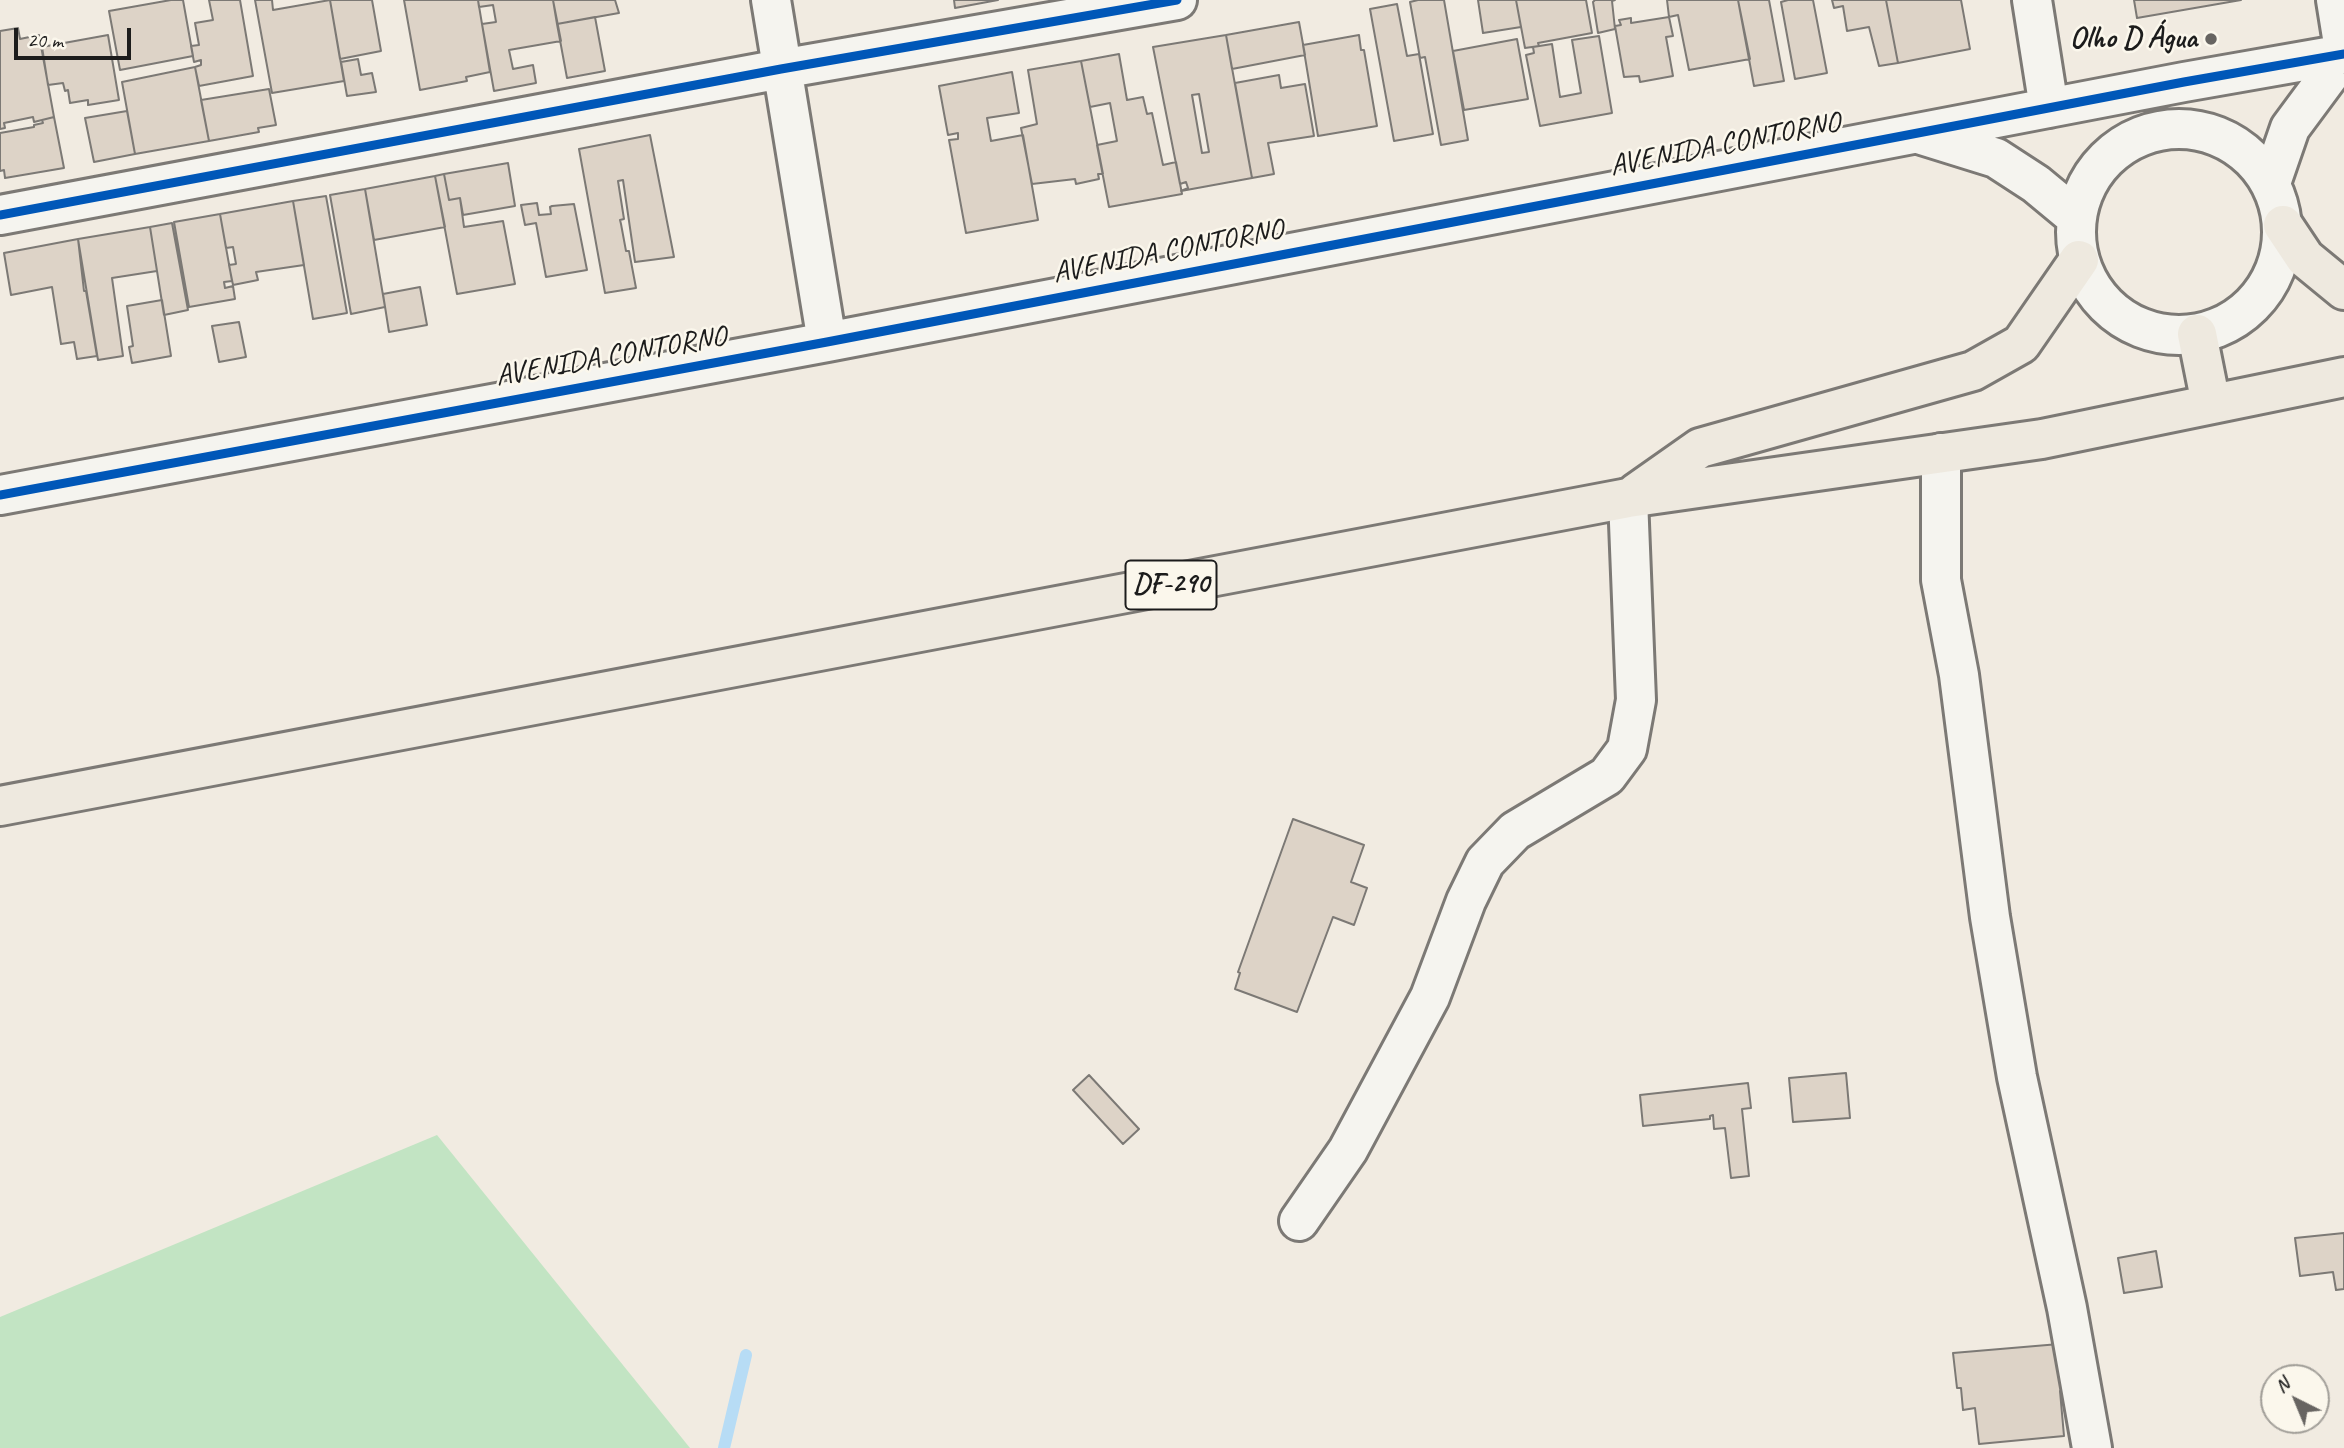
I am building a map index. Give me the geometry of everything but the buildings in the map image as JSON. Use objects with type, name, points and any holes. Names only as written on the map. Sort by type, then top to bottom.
[{"type":"highway","points":[[2283,225],[2305,258],[2344,290]]},
{"type":"highway","points":[[1628,498],[1700,448],[1973,371],[2021,344],[2079,260]]},
{"type":"highway","points":[[2197,334],[2211,404]]},
{"type":"highway","name":"DF-290","points":[[0,806],[1628,498],[2042,439],[2344,377]]},
{"type":"street","points":[[771,0],[827,342]]},
{"type":"street","points":[[0,215],[781,69],[1177,0]]},
{"type":"street","points":[[2032,0],[2049,108]]},
{"type":"street","points":[[2271,183],[2290,128],[2344,53],[2336,0]]},
{"type":"street","name":"AVENIDA CONTORNO","points":[[0,495],[827,342],[2344,53]]},
{"type":"street","points":[[2158,88],[2162,130]]},
{"type":"street","points":[[2184,128],[2205,131],[2244,150],[2260,166],[2271,183],[2280,204],[2283,225],[2277,268],[2267,287],[2237,318],[2197,334],[2175,336],[2154,332],[2133,325],[2115,314],[2099,299],[2087,280],[2079,260],[2076,239],[2082,197],[2105,159],[2122,145],[2162,130],[2184,128]]},
{"type":"street","points":[[1917,134],[1996,158],[2036,184],[2077,218]]},
{"type":"street","points":[[1941,453],[1941,580],[1959,675],[1990,917],[2017,1077],[2067,1308],[2092,1448]]},
{"type":"street","points":[[1299,1221],[1348,1150],[1430,997],[1466,901],[1485,862],[1515,831],[1607,776],[1627,749],[1636,700],[1628,498]]},
{"type":"green space","points":[[437,1135],[690,1448],[0,1448],[0,1317]]},
{"type":"waterway","points":[[724,1448],[746,1355]]},
{"type":"cycle path","points":[[0,215],[781,69],[1177,0]]},
{"type":"cycle path","points":[[0,495],[827,342],[2184,82],[2344,54]]},
{"type":"place","name":"Olho D Água","points":[[2211,39]]}]
